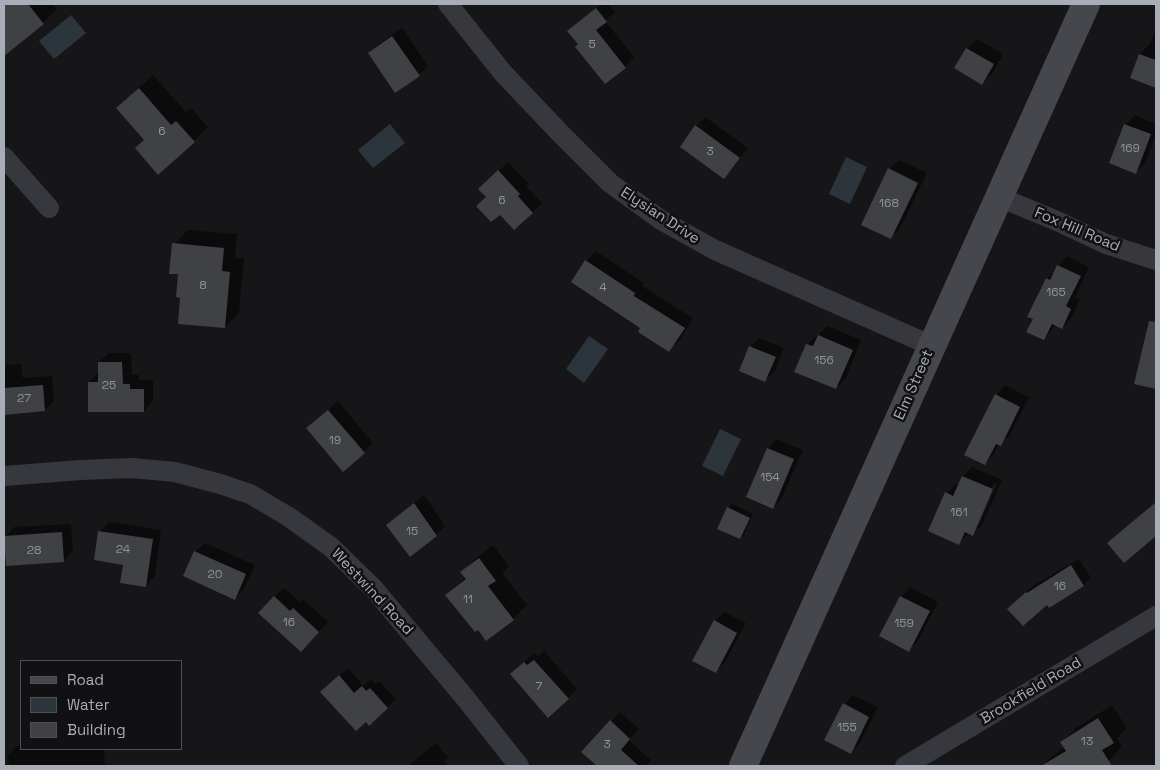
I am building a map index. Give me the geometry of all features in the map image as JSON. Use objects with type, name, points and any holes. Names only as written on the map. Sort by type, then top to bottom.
[{"type":"main road","name":"Elm Street","points":[[743,766],[1086,4]]},
{"type":"street","name":"Elysian Drive","points":[[448,4],[503,73],[560,133],[610,183],[661,220],[715,250],[932,346]]},
{"type":"street","points":[[4,157],[49,208]]},
{"type":"street","name":"Fox Hill Road","points":[[999,197],[1106,244],[1156,260]]},
{"type":"street","name":"Westwind Road","points":[[4,476],[132,468],[175,472],[250,494],[289,517],[331,546],[374,589],[466,699],[518,766]]},
{"type":"street","name":"Brookfield Road","points":[[905,766],[1156,616]]},
{"type":"water","points":[[71,15],[86,33],[54,59],[39,41]]},
{"type":"water","points":[[390,124],[405,143],[373,168],[358,150]]},
{"type":"water","points":[[846,157],[867,167],[850,204],[829,194]]},
{"type":"water","points":[[589,336],[608,349],[584,383],[566,369]]},
{"type":"water","points":[[720,429],[741,439],[723,476],[702,466]]},
{"type":"building","points":[[4,4],[28,4],[44,24],[4,56]]},
{"type":"building","points":[[596,8],[607,22],[596,30],[626,68],[605,84],[575,47],[578,44],[567,31]]},
{"type":"building","points":[[392,36],[420,76],[395,93],[368,53]]},
{"type":"building","points":[[966,48],[994,64],[982,85],[954,68]]},
{"type":"building","points":[[1139,54],[1156,60],[1156,88],[1130,78]]},
{"type":"building","points":[[139,88],[171,125],[176,121],[195,142],[158,175],[135,148],[144,140],[116,108]]},
{"type":"building","points":[[1124,124],[1151,134],[1136,174],[1109,163]]},
{"type":"building","points":[[695,125],[740,158],[724,179],[680,147]]},
{"type":"building","points":[[888,168],[918,183],[891,239],[861,225]]},
{"type":"building","points":[[498,170],[520,194],[518,196],[533,213],[514,230],[500,215],[491,222],[476,206],[486,197],[478,189]]},
{"type":"building","points":[[172,243],[224,248],[222,271],[230,272],[225,328],[178,324],[180,298],[176,297],[178,274],[169,274]]},
{"type":"building","points":[[585,260],[635,293],[634,296],[685,328],[669,352],[638,332],[640,328],[571,282]]},
{"type":"building","points":[[1057,265],[1081,276],[1066,306],[1071,309],[1062,329],[1052,324],[1044,340],[1026,332],[1033,319],[1027,317],[1046,278],[1050,280]]},
{"type":"building","points":[[1149,321],[1156,322],[1156,389],[1134,384]]},
{"type":"building","points":[[818,335],[853,350],[836,389],[794,372],[806,344],[813,346]]},
{"type":"building","points":[[749,346],[776,357],[765,382],[739,371]]},
{"type":"building","points":[[98,362],[122,362],[123,384],[130,384],[130,389],[144,389],[144,412],[88,412],[88,382],[98,382]]},
{"type":"building","points":[[43,385],[45,411],[4,415],[4,388]]},
{"type":"building","points":[[995,394],[1020,407],[1001,446],[996,444],[985,465],[964,455]]},
{"type":"building","points":[[328,410],[365,453],[343,472],[306,428]]},
{"type":"building","points":[[767,448],[794,459],[773,509],[746,497]]},
{"type":"building","points":[[962,476],[993,489],[973,536],[965,532],[959,545],[928,531],[945,492],[953,496]]},
{"type":"building","points":[[1156,502],[1156,536],[1124,563],[1107,543]]},
{"type":"building","points":[[414,503],[437,536],[410,557],[386,525]]},
{"type":"building","points":[[727,507],[750,518],[740,539],[717,529]]},
{"type":"building","points":[[98,531],[153,539],[146,587],[120,583],[123,565],[94,560]]},
{"type":"building","points":[[62,532],[64,562],[6,566],[4,536]]},
{"type":"building","points":[[194,551],[246,574],[235,600],[183,576]]},
{"type":"building","points":[[479,558],[496,581],[488,586],[514,620],[486,641],[478,630],[475,632],[445,595],[466,579],[460,572]]},
{"type":"building","points":[[1071,565],[1084,586],[1049,608],[1047,605],[1023,626],[1007,609],[1026,592]]},
{"type":"building","points":[[274,596],[290,611],[293,608],[319,632],[301,652],[258,613]]},
{"type":"building","points":[[900,596],[930,611],[909,652],[879,636]]},
{"type":"building","points":[[714,620],[737,633],[716,673],[692,661]]},
{"type":"building","points":[[534,660],[569,699],[548,718],[510,674],[524,662],[527,665]]},
{"type":"building","points":[[339,675],[354,693],[362,686],[366,691],[370,688],[388,708],[369,726],[366,722],[356,731],[320,692]]},
{"type":"building","points":[[843,703],[869,717],[851,754],[824,740]]},
{"type":"building","points":[[1098,718],[1114,743],[1102,750],[1112,766],[1041,766],[1066,751],[1060,742]]},
{"type":"building","points":[[610,720],[630,739],[621,750],[639,766],[597,766],[581,752]]}]
